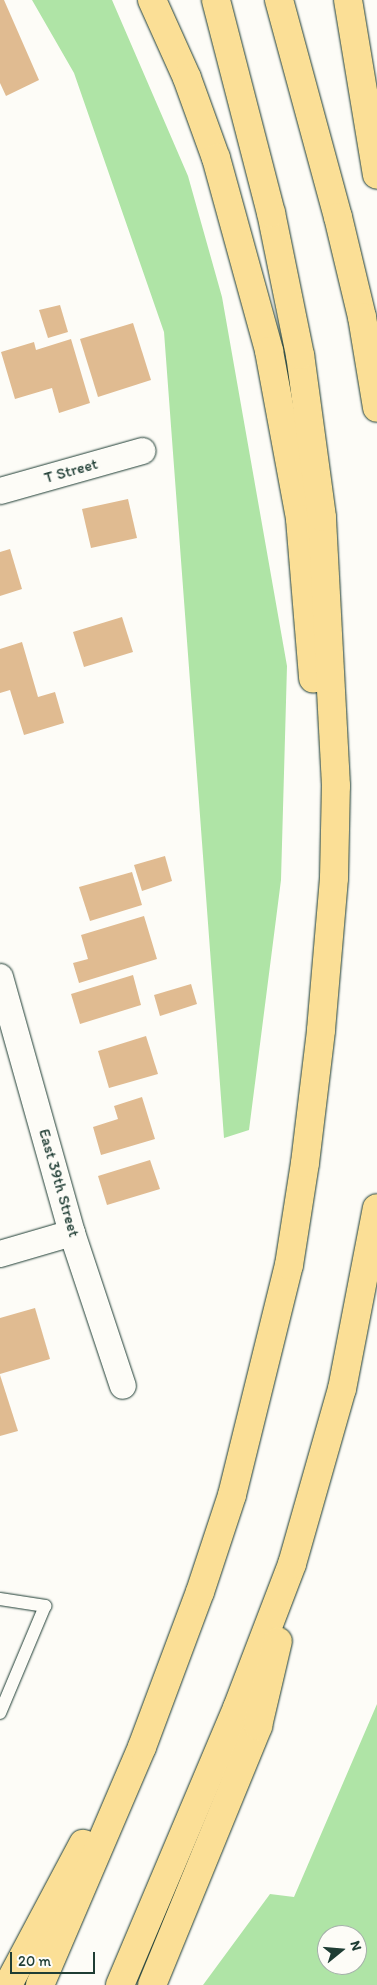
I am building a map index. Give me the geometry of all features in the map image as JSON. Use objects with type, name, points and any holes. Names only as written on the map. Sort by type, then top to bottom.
[{"type":"highway","points":[[152,0],[187,78],[233,210],[284,419],[300,519],[311,662],[334,878]]},
{"type":"highway","points":[[40,1985],[142,1747],[232,1495],[289,1265],[305,1163],[321,1030],[334,878],[336,786],[321,507],[300,355],[271,213],[216,0]]},
{"type":"highway","points":[[279,0],[338,217],[362,317],[377,408]]},
{"type":"highway","points":[[348,0],[377,175]]},
{"type":"highway","points":[[120,1985],[237,1708],[292,1564],[342,1389],[377,1208]]},
{"type":"highway","points":[[152,1985],[258,1726],[306,1518]]},
{"type":"highway","points":[[8,1985],[167,1680]]},
{"type":"street","name":"T Street","points":[[0,491],[142,451]]},
{"type":"street","name":"East 39th Street","points":[[0,977],[72,1232],[123,1386]]},
{"type":"street","points":[[0,1254],[72,1232]]},
{"type":"lane","points":[[0,1599],[45,1606],[0,1713]]},
{"type":"green space","points":[[32,0],[112,0],[188,176],[222,297],[287,666],[281,880],[249,1130],[224,1138],[164,332],[74,73]]},
{"type":"green space","points":[[377,1704],[377,1985],[203,1985],[270,1894],[294,1897]]},
{"type":"building","points":[[0,0],[4,0],[39,80],[6,96],[0,83]]},
{"type":"building","points":[[60,305],[68,332],[48,338],[39,310]]},
{"type":"building","points":[[133,323],[151,380],[98,397],[80,339]]},
{"type":"building","points":[[71,339],[90,403],[59,413],[52,388],[15,399],[1,352],[34,342],[36,350]]},
{"type":"building","points":[[128,499],[137,538],[91,548],[82,509]]},
{"type":"building","points":[[10,549],[22,589],[0,596],[0,552]]},
{"type":"building","points":[[122,617],[133,652],[84,667],[73,632]]},
{"type":"building","points":[[22,642],[38,697],[55,692],[64,723],[24,735],[10,690],[0,693],[0,649]]},
{"type":"building","points":[[165,856],[172,881],[142,891],[134,865]]},
{"type":"building","points":[[132,872],[142,905],[90,921],[79,887]]},
{"type":"building","points":[[144,916],[157,959],[79,983],[73,963],[88,959],[81,935]]},
{"type":"building","points":[[133,975],[141,1005],[80,1024],[71,994]]},
{"type":"building","points":[[191,984],[197,1004],[160,1016],[154,995]]},
{"type":"building","points":[[146,1036],[158,1074],[109,1088],[98,1051]]},
{"type":"building","points":[[142,1097],[155,1139],[101,1155],[93,1127],[118,1119],[114,1106]]},
{"type":"building","points":[[150,1160],[160,1189],[107,1205],[98,1176]]},
{"type":"building","points":[[35,1308],[50,1359],[0,1374],[0,1318]]},
{"type":"building","points":[[0,1375],[18,1431],[0,1436]]}]
